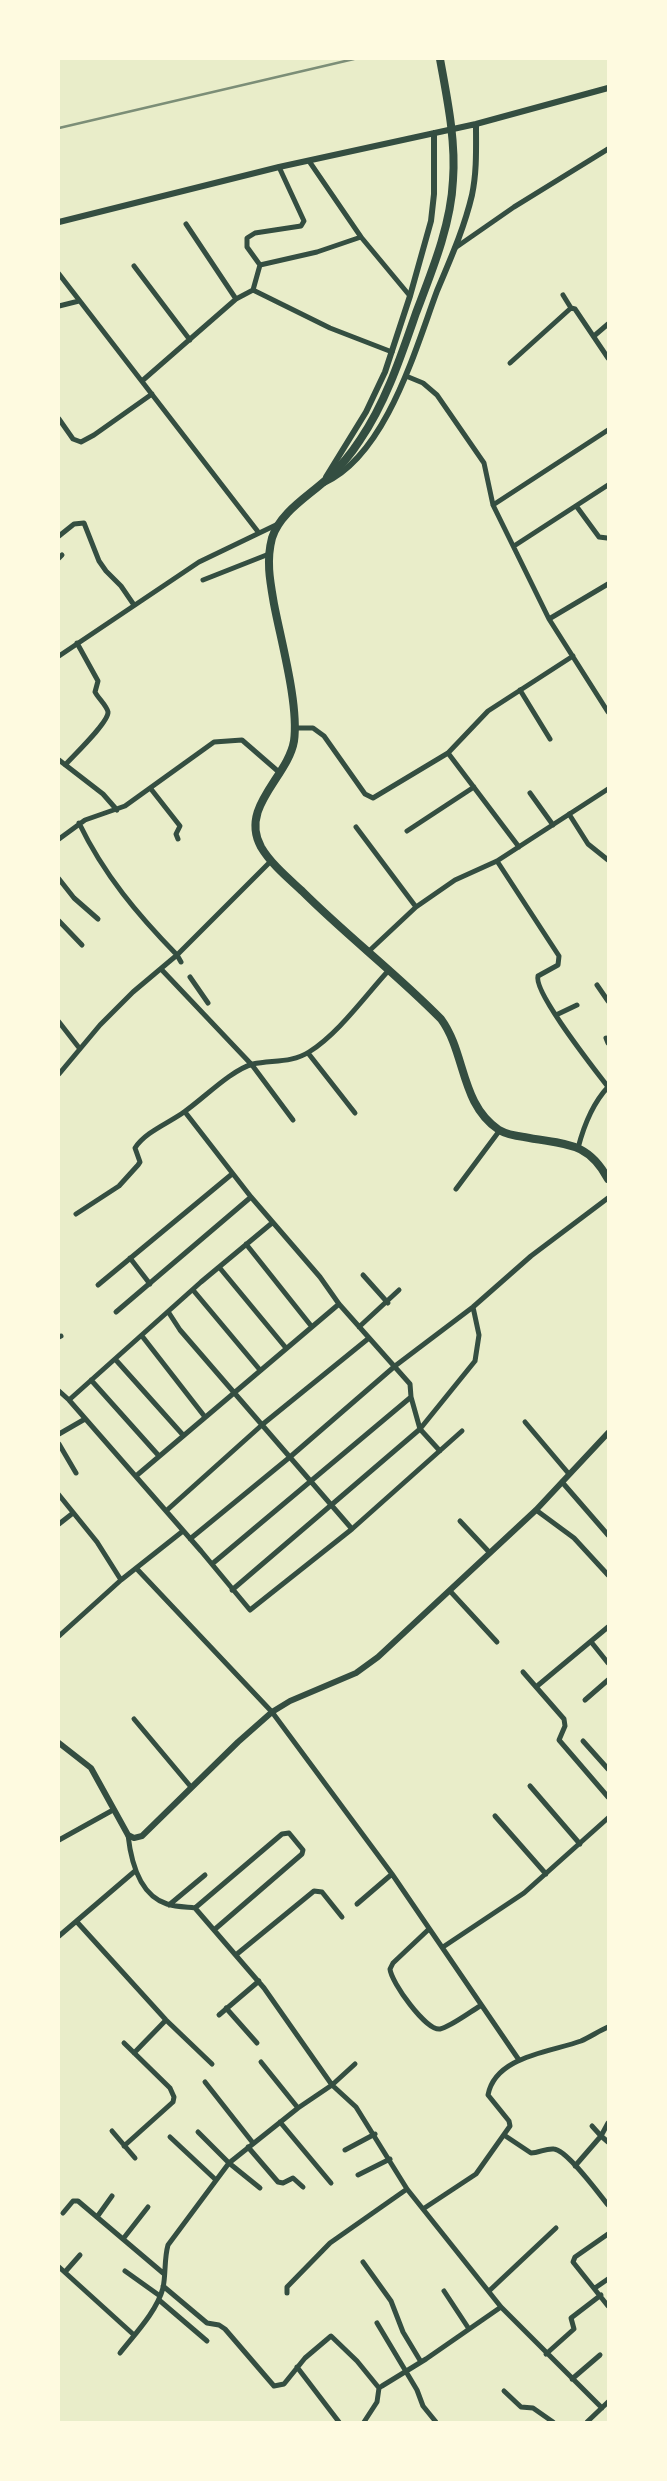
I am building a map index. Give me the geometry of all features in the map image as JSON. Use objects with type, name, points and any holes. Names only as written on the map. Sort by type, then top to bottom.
[{"type":"main road","points":[[440,59],[453,148],[454,179],[450,205],[435,262],[398,362],[376,412],[361,439],[341,465],[291,510],[273,534],[268,554],[269,576],[293,703],[295,728],[294,743],[280,773],[261,802],[256,823],[256,835],[271,861],[446,1025],[476,1105],[500,1130],[512,1135],[578,1148],[594,1157],[608,1179]]},
{"type":"street","points":[[59,222],[279,167],[476,124],[606,88],[608,96]]},
{"type":"street","points":[[321,484],[337,477],[362,452],[387,414],[406,376],[455,248],[472,194],[477,164],[476,124]]},
{"type":"street","points":[[321,484],[366,412],[392,352],[431,221],[434,194],[434,134]]},
{"type":"street","points":[[455,248],[514,207],[608,148]]},
{"type":"street","points":[[309,161],[361,237],[410,296]]},
{"type":"street","points":[[260,265],[247,247],[246,238],[255,233],[301,226],[304,221],[279,167]]},
{"type":"street","points":[[186,224],[236,299]]},
{"type":"street","points":[[260,265],[318,252],[361,237]]},
{"type":"street","points":[[142,381],[236,299],[253,290],[260,265]]},
{"type":"street","points":[[134,266],[190,340]]},
{"type":"street","points":[[59,274],[259,534]]},
{"type":"street","points":[[253,290],[330,328],[392,352]]},
{"type":"street","points":[[563,295],[571,308],[575,309],[608,358]]},
{"type":"street","points":[[59,306],[79,301]]},
{"type":"street","points":[[510,362],[571,308]]},
{"type":"street","points":[[594,336],[608,324]]},
{"type":"street","points":[[406,376],[431,388],[453,416],[484,463],[493,505],[549,618],[608,712]]},
{"type":"street","points":[[59,419],[73,439],[81,442],[94,436],[152,394]]},
{"type":"street","points":[[493,505],[608,430]]},
{"type":"street","points":[[514,546],[577,507],[608,485]]},
{"type":"street","points":[[577,507],[599,537],[608,539]]},
{"type":"street","points":[[59,656],[199,562],[282,522]]},
{"type":"street","points":[[59,536],[74,524],[84,523],[99,561],[121,586],[134,605]]},
{"type":"street","points":[[203,580],[268,554]]},
{"type":"street","points":[[549,618],[608,585]]},
{"type":"street","points":[[65,765],[108,715],[108,711],[95,692],[98,681],[77,643]]},
{"type":"street","points":[[295,728],[313,728],[324,736],[371,798],[448,753],[488,711],[574,656]]},
{"type":"street","points":[[520,690],[550,739]]},
{"type":"street","points":[[59,839],[79,823],[117,810],[151,789],[205,747],[224,740],[237,739],[248,743],[280,773]]},
{"type":"street","points":[[448,753],[519,847]]},
{"type":"street","points":[[59,760],[102,794],[117,810]]},
{"type":"street","points":[[407,831],[474,787]]},
{"type":"street","points":[[151,789],[180,826],[176,834],[178,839]]},
{"type":"street","points":[[368,952],[416,907],[455,880],[497,861],[608,789]]},
{"type":"street","points":[[530,793],[553,824]]},
{"type":"street","points":[[569,814],[588,844],[608,860]]},
{"type":"street","points":[[79,823],[105,869],[135,911],[181,962]]},
{"type":"street","points":[[356,827],[416,907]]},
{"type":"street","points":[[59,1074],[100,1025],[133,992],[177,956],[271,861]]},
{"type":"street","points":[[497,861],[559,956],[558,965],[540,974],[537,979],[541,990],[556,1015],[608,1087],[600,1096],[583,1127],[578,1148]]},
{"type":"street","points":[[59,879],[74,898],[98,919]]},
{"type":"street","points":[[59,921],[82,945]]},
{"type":"street","points":[[161,969],[252,1065],[294,1120]]},
{"type":"street","points":[[76,1214],[119,1186],[138,1165],[140,1162],[135,1151],[140,1142],[185,1112],[225,1080],[252,1065],[297,1058],[308,1053],[336,1029],[389,970]]},
{"type":"street","points":[[190,977],[208,1003]]},
{"type":"street","points":[[598,985],[608,1001]]},
{"type":"street","points":[[556,1015],[577,1005]]},
{"type":"street","points":[[59,1022],[80,1049]]},
{"type":"street","points":[[308,1053],[355,1112]]},
{"type":"street","points":[[185,1112],[232,1174],[272,1223],[311,1266],[339,1304],[410,1384],[411,1397],[420,1429],[440,1451]]},
{"type":"street","points":[[456,1189],[500,1130]]},
{"type":"street","points":[[98,1284],[232,1174]]},
{"type":"street","points":[[116,1312],[251,1197]]},
{"type":"street","points":[[190,1539],[290,1457],[395,1366],[473,1307],[531,1256],[608,1198]]},
{"type":"street","points":[[69,1400],[219,1267],[272,1223]]},
{"type":"street","points":[[246,1244],[312,1327]]},
{"type":"street","points":[[130,1258],[150,1284]]},
{"type":"street","points":[[219,1267],[286,1348]]},
{"type":"street","points":[[363,1275],[388,1303]]},
{"type":"street","points":[[193,1290],[260,1370]]},
{"type":"street","points":[[359,1328],[388,1303],[399,1290]]},
{"type":"street","points":[[136,1476],[339,1304]]},
{"type":"street","points":[[232,1590],[420,1429],[475,1360],[479,1334],[473,1307]]},
{"type":"street","points":[[169,1313],[180,1330],[352,1529]]},
{"type":"street","points":[[142,1336],[205,1416]]},
{"type":"street","points":[[166,1511],[263,1424],[369,1338]]},
{"type":"street","points":[[116,1359],[183,1435]]},
{"type":"street","points":[[92,1380],[158,1456]]},
{"type":"street","points":[[59,1392],[69,1400],[136,1476],[212,1564],[248,1610],[252,1610],[261,1604],[352,1529],[462,1431]]},
{"type":"street","points":[[212,1564],[411,1397]]},
{"type":"street","points":[[59,1434],[85,1419]]},
{"type":"street","points":[[525,1422],[570,1474]]},
{"type":"street","points":[[128,1836],[138,1838],[148,1833],[191,1788],[272,1712],[368,1665],[536,1510],[608,1433]]},
{"type":"street","points":[[59,1444],[76,1473]]},
{"type":"street","points":[[562,1482],[608,1535]]},
{"type":"street","points":[[59,1495],[97,1542],[121,1580]]},
{"type":"street","points":[[536,1510],[574,1538],[608,1575]]},
{"type":"street","points":[[59,1524],[73,1514]]},
{"type":"street","points":[[460,1522],[490,1553]]},
{"type":"street","points":[[59,1636],[121,1580],[183,1531]]},
{"type":"street","points":[[136,1568],[272,1712],[392,1874],[443,1947],[480,2006],[519,2060]]},
{"type":"street","points":[[450,1591],[497,1642]]},
{"type":"street","points":[[536,1687],[592,1643],[608,1627]]},
{"type":"street","points":[[592,1643],[608,1663]]},
{"type":"street","points":[[523,1672],[564,1719],[564,1726],[559,1740],[608,1797]]},
{"type":"street","points":[[585,1700],[608,1680]]},
{"type":"street","points":[[134,1719],[191,1788]]},
{"type":"street","points":[[583,1741],[608,1770]]},
{"type":"street","points":[[59,1743],[91,1768],[128,1836],[135,1871],[148,1891],[169,1905],[195,1908],[237,1954],[259,1981],[332,2085],[350,2100],[374,2134],[407,2189],[501,2307],[602,2408]]},
{"type":"street","points":[[530,1786],[580,1844]]},
{"type":"street","points":[[59,1840],[113,1810]]},
{"type":"street","points":[[495,1816],[546,1874]]},
{"type":"street","points":[[443,1947],[510,1903],[546,1874],[608,1818]]},
{"type":"street","points":[[195,1908],[282,1834],[289,1833],[302,1848],[303,1851],[300,1856],[214,1930]]},
{"type":"street","points":[[59,1936],[135,1871]]},
{"type":"street","points":[[357,1904],[392,1874]]},
{"type":"street","points":[[169,1905],[205,1875]]},
{"type":"street","points":[[237,1954],[314,1892],[322,1892],[342,1917]]},
{"type":"street","points":[[77,1922],[166,2020],[212,2064]]},
{"type":"street","points":[[429,1929],[394,1963],[390,1969],[392,1978],[423,2021],[433,2028],[442,2028],[480,2006]]},
{"type":"street","points":[[218,2014],[259,1981]]},
{"type":"street","points":[[226,2008],[258,2043]]},
{"type":"street","points":[[134,2053],[166,2020]]},
{"type":"street","points":[[423,2209],[476,2174],[504,2135],[510,2124],[490,2100],[489,2088],[499,2075],[519,2060],[582,2040],[608,2027]]},
{"type":"street","points":[[124,2043],[170,2088],[174,2097],[173,2102],[124,2146]]},
{"type":"street","points":[[262,2062],[298,2108]]},
{"type":"street","points":[[120,2353],[159,2298],[163,2286],[163,2273],[168,2245],[229,2163],[298,2108],[332,2085],[355,2064]]},
{"type":"street","points":[[205,2082],[253,2143]]},
{"type":"street","points":[[280,2122],[331,2183]]},
{"type":"street","points":[[575,2166],[601,2136],[608,2123]]},
{"type":"street","points":[[592,2126],[608,2142]]},
{"type":"street","points":[[112,2131],[135,2158]]},
{"type":"street","points":[[198,2132],[229,2163],[260,2188]]},
{"type":"street","points":[[345,2150],[374,2134]]},
{"type":"street","points":[[504,2135],[531,2153],[555,2148],[575,2166],[608,2205]]},
{"type":"street","points":[[170,2137],[216,2180]]},
{"type":"street","points":[[248,2147],[278,2182],[293,2178],[303,2187]]},
{"type":"street","points":[[358,2175],[390,2159]]},
{"type":"street","points":[[287,2292],[288,2287],[330,2243],[407,2189]]},
{"type":"street","points":[[97,2217],[112,2196]]},
{"type":"street","points":[[63,2213],[75,2201],[97,2217],[163,2273]]},
{"type":"street","points":[[123,2239],[148,2207]]},
{"type":"street","points":[[489,2291],[556,2228]]},
{"type":"street","points":[[608,2234],[574,2259],[575,2267],[601,2295],[608,2306]]},
{"type":"street","points":[[65,2272],[80,2256]]},
{"type":"street","points":[[363,2262],[391,2301],[403,2332],[421,2362]]},
{"type":"street","points":[[59,2267],[134,2335]]},
{"type":"street","points":[[126,2271],[207,2341]]},
{"type":"street","points":[[595,2288],[608,2278]]},
{"type":"street","points":[[163,2286],[207,2322],[225,2329],[274,2386],[284,2384],[297,2367],[331,2336],[357,2361],[379,2388],[377,2402],[364,2422]]},
{"type":"street","points":[[444,2291],[469,2329]]},
{"type":"street","points":[[546,2354],[574,2330],[571,2318],[601,2295]]},
{"type":"street","points":[[379,2388],[421,2362],[501,2307]]},
{"type":"street","points":[[376,2323],[417,2390],[423,2406],[436,2422]]},
{"type":"street","points":[[572,2379],[600,2355]]},
{"type":"street","points":[[297,2367],[339,2422]]},
{"type":"street","points":[[504,2391],[521,2406],[533,2408],[553,2422]]},
{"type":"street","points":[[587,2422],[608,2402]]},
{"type":"railway","points":[[59,128],[354,59]]}]
